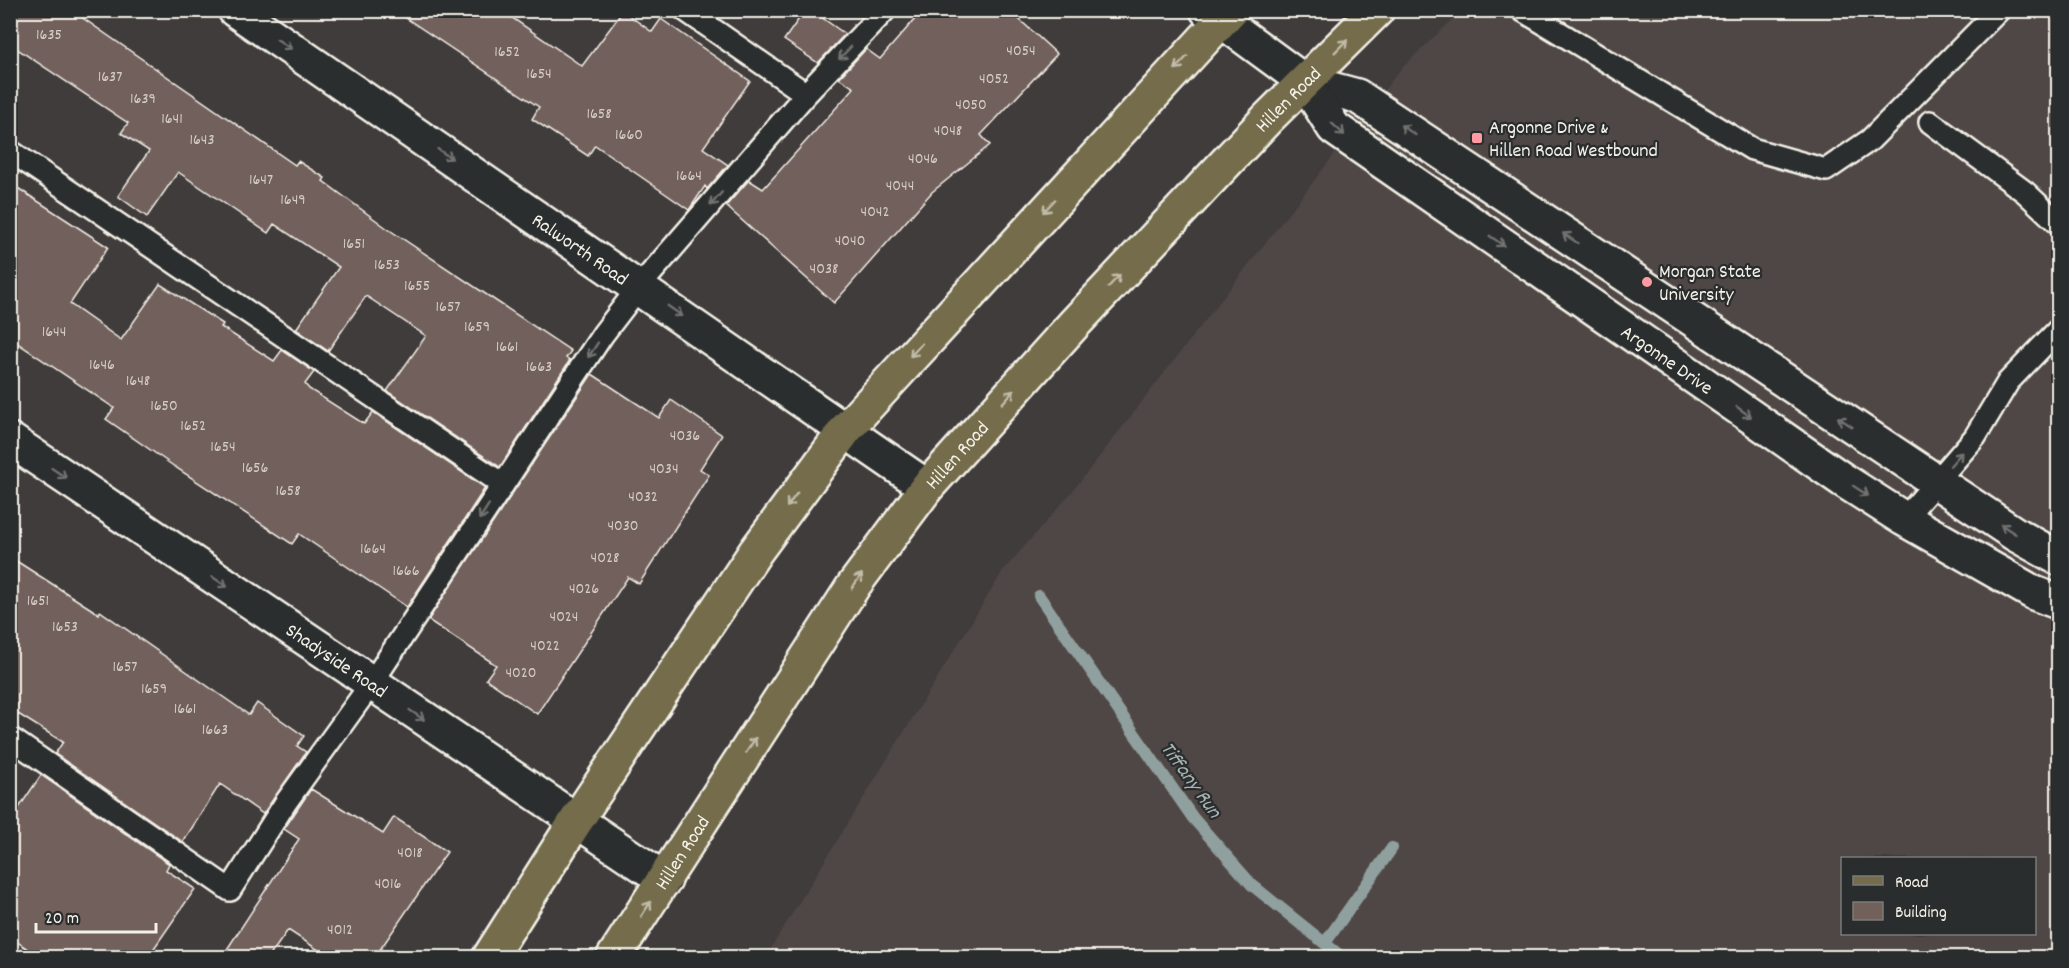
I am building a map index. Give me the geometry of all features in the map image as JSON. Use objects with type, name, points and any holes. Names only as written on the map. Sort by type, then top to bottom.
[{"type":"main road","name":"Ralworth Road","points":[[235,10],[927,487]]},
{"type":"main road","name":"Hillen Road","points":[[614,957],[854,585],[927,487],[1074,324],[1266,119],[1377,10]]},
{"type":"main road","name":"Argonne Drive","points":[[1219,14],[1305,82],[1334,128],[1843,480],[1904,519],[2034,592],[2058,602]]},
{"type":"main road","points":[[489,957],[576,821],[756,551],[846,429],[1219,14]]},
{"type":"main road","name":"Argonne Drive","points":[[1305,82],[1358,96],[1936,482],[2015,534],[2058,558]]},
{"type":"main road","name":"Shadyside Road","points":[[10,440],[665,880]]},
{"type":"lane","points":[[685,10],[806,94]]},
{"type":"lane","points":[[10,738],[230,891],[286,802],[371,684],[603,334],[639,287],[806,94],[885,10]]},
{"type":"lane","points":[[1522,10],[1752,149],[1826,170],[1870,140],[1999,10]]},
{"type":"lane","points":[[1930,122],[2025,192],[2058,223]]},
{"type":"lane","points":[[10,151],[502,484]]},
{"type":"lane","points":[[1904,519],[1975,437],[2008,382],[2058,330]]},
{"type":"path","points":[[1307,10],[1314,16]]},
{"type":"shaded area","name":"Morgan State University","points":[[1461,11],[2058,11],[2058,957],[765,958],[1003,571],[1071,493],[1400,70]]},
{"type":"building","points":[[10,10],[71,10],[295,165],[298,161],[325,178],[323,181],[388,229],[571,351],[566,358],[570,360],[500,467],[387,391],[426,336],[366,296],[328,351],[296,329],[339,267],[274,224],[268,233],[178,172],[147,217],[118,196],[149,151],[121,133],[128,123],[10,44]]},
{"type":"building","points":[[394,10],[501,10],[582,66],[623,11],[652,32],[661,19],[750,81],[703,148],[728,165],[707,189],[705,186],[689,210],[595,145],[588,156],[532,119],[539,107]]},
{"type":"building","points":[[805,10],[811,10],[845,34],[818,63],[784,40]]},
{"type":"building","points":[[923,10],[1009,10],[1057,54],[981,135],[990,145],[932,192],[834,303],[726,206],[749,180],[763,189],[854,88],[839,78],[866,49],[880,59]]},
{"type":"building","points":[[10,183],[108,247],[70,304],[121,340],[160,284],[223,324],[221,327],[274,361],[282,350],[314,372],[305,384],[309,389],[364,424],[373,412],[485,488],[407,607],[299,534],[292,544],[175,467],[106,419],[114,408],[10,338]]},
{"type":"building","points":[[592,374],[659,418],[671,400],[722,435],[700,469],[709,475],[639,584],[628,577],[537,714],[486,679],[496,665],[428,620]]},
{"type":"building","points":[[10,557],[99,614],[100,611],[249,715],[257,703],[304,736],[297,746],[306,752],[263,814],[220,784],[183,842],[55,754],[63,742],[10,709]]},
{"type":"building","points":[[41,775],[169,864],[166,870],[195,889],[148,957],[40,957],[10,937],[10,821]]},
{"type":"building","points":[[311,789],[383,834],[394,817],[447,852],[375,957],[329,957],[288,930],[269,957],[222,957],[299,839],[284,829]]},
{"type":"waterway","name":"Tiffany Run","points":[[1039,596],[1193,818],[1252,885],[1343,958]]},
{"type":"waterway","points":[[1325,943],[1392,848]]},
{"type":"place","name":"Argonne Drive & Hillen Road Westbound","points":[[1477,138]]},
{"type":"place","name":"Morgan State University","points":[[1647,282]]}]
